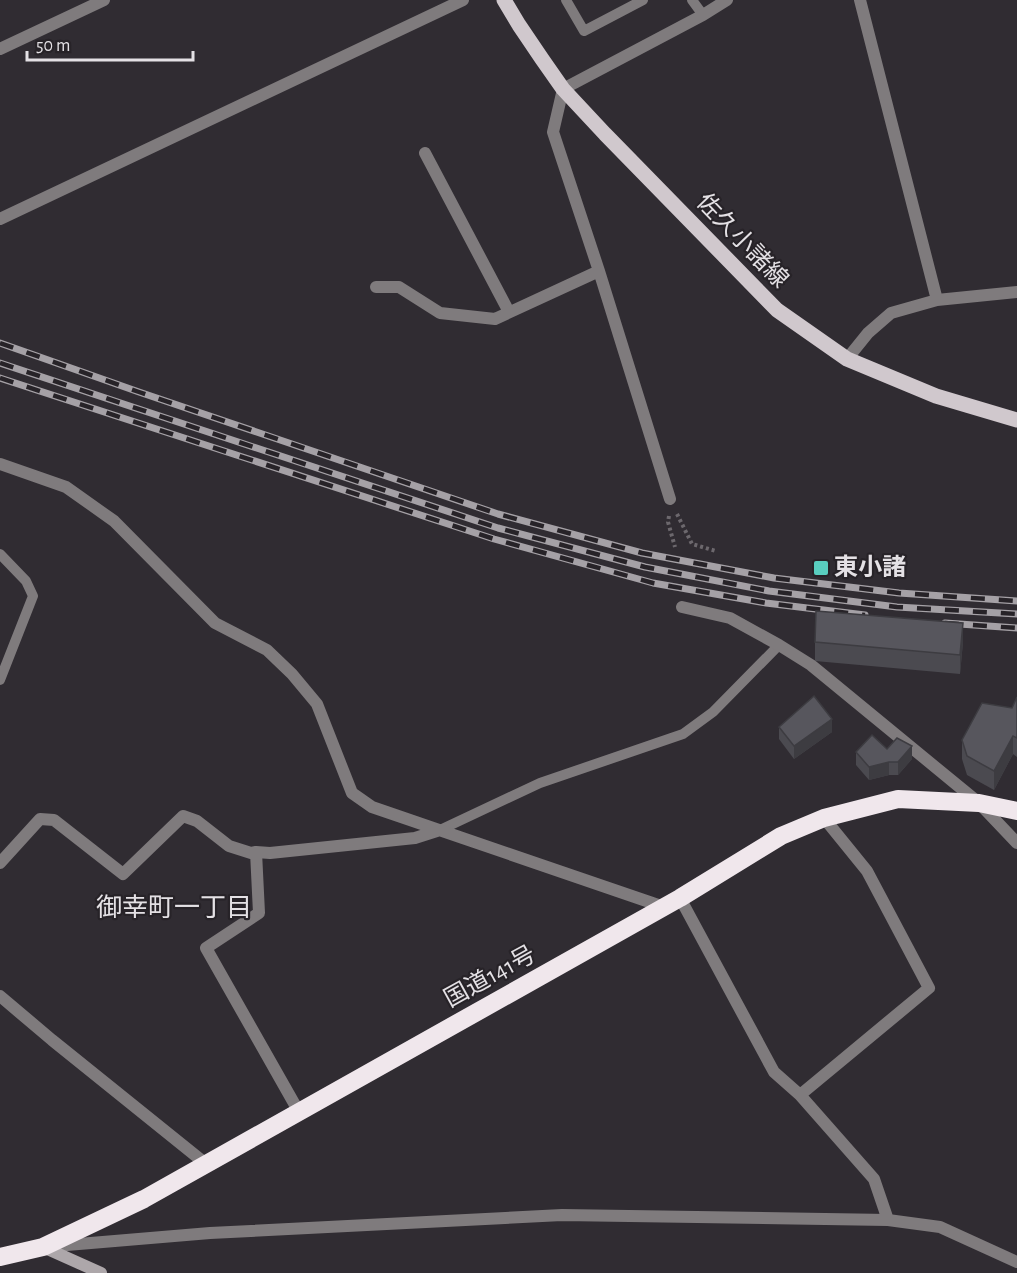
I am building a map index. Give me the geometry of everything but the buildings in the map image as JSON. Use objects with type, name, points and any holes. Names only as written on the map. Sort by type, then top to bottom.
[{"type":"highway","name":"国道141号","points":[[0,1257],[43,1247],[144,1199],[680,898],[781,836],[824,818],[897,799],[979,803],[1017,811]]},
{"type":"main road","name":"佐久小諸線","points":[[504,0],[563,89],[777,310],[847,359],[936,396],[1017,420]]},
{"type":"street","points":[[0,49],[104,0]]},
{"type":"street","points":[[0,219],[463,0]]},
{"type":"street","points":[[670,499],[553,132],[563,89],[727,0]]},
{"type":"street","points":[[860,0],[937,300]]},
{"type":"street","points":[[425,153],[509,312]]},
{"type":"street","points":[[376,287],[399,287],[440,313],[495,319],[599,272]]},
{"type":"street","points":[[847,359],[868,333],[891,313],[937,300],[1017,292]]},
{"type":"street","points":[[0,464],[66,487],[114,521],[215,623],[267,650],[292,674],[317,705],[352,793],[372,807],[664,907]]},
{"type":"street","points":[[682,608],[730,618],[811,665],[979,803],[1017,843]]},
{"type":"street","points":[[0,863],[40,819],[54,820],[123,874],[183,816],[197,821],[229,846],[251,853],[415,838],[440,830]]},
{"type":"street","points":[[800,1095],[929,988],[867,871],[824,818]]},
{"type":"street","points":[[256,852],[259,913],[206,948],[299,1112]]},
{"type":"street","points":[[680,898],[774,1072],[800,1095],[874,1179],[888,1220]]},
{"type":"street","points":[[0,996],[206,1164]]},
{"type":"street","points":[[43,1247],[210,1233],[562,1215],[888,1220],[940,1227],[1017,1262]]},
{"type":"street","points":[[43,1247],[101,1273]]},
{"type":"lane","points":[[566,0],[584,31],[643,0]]},
{"type":"lane","points":[[692,0],[703,15]]},
{"type":"lane","points":[[0,554],[26,581],[33,596],[0,680]]},
{"type":"lane","points":[[440,830],[540,783],[682,734],[713,712],[779,645]]},
{"type":"path","points":[[670,499],[692,544],[716,551]]},
{"type":"path","points":[[668,522],[675,547]]},
{"type":"railway","points":[[0,343],[498,514],[642,553],[774,578],[899,593],[1017,601]]},
{"type":"railway","points":[[0,363],[498,528],[645,567],[769,591],[897,607],[1017,614]]},
{"type":"railway","points":[[0,378],[494,539],[653,583],[766,603],[865,615]]},
{"type":"railway","points":[[945,623],[1017,628]]},
{"type":"place","name":"東小諸","points":[[821,568]]},
{"type":"district","name":"御幸町一丁目","points":[[174,908]]}]
